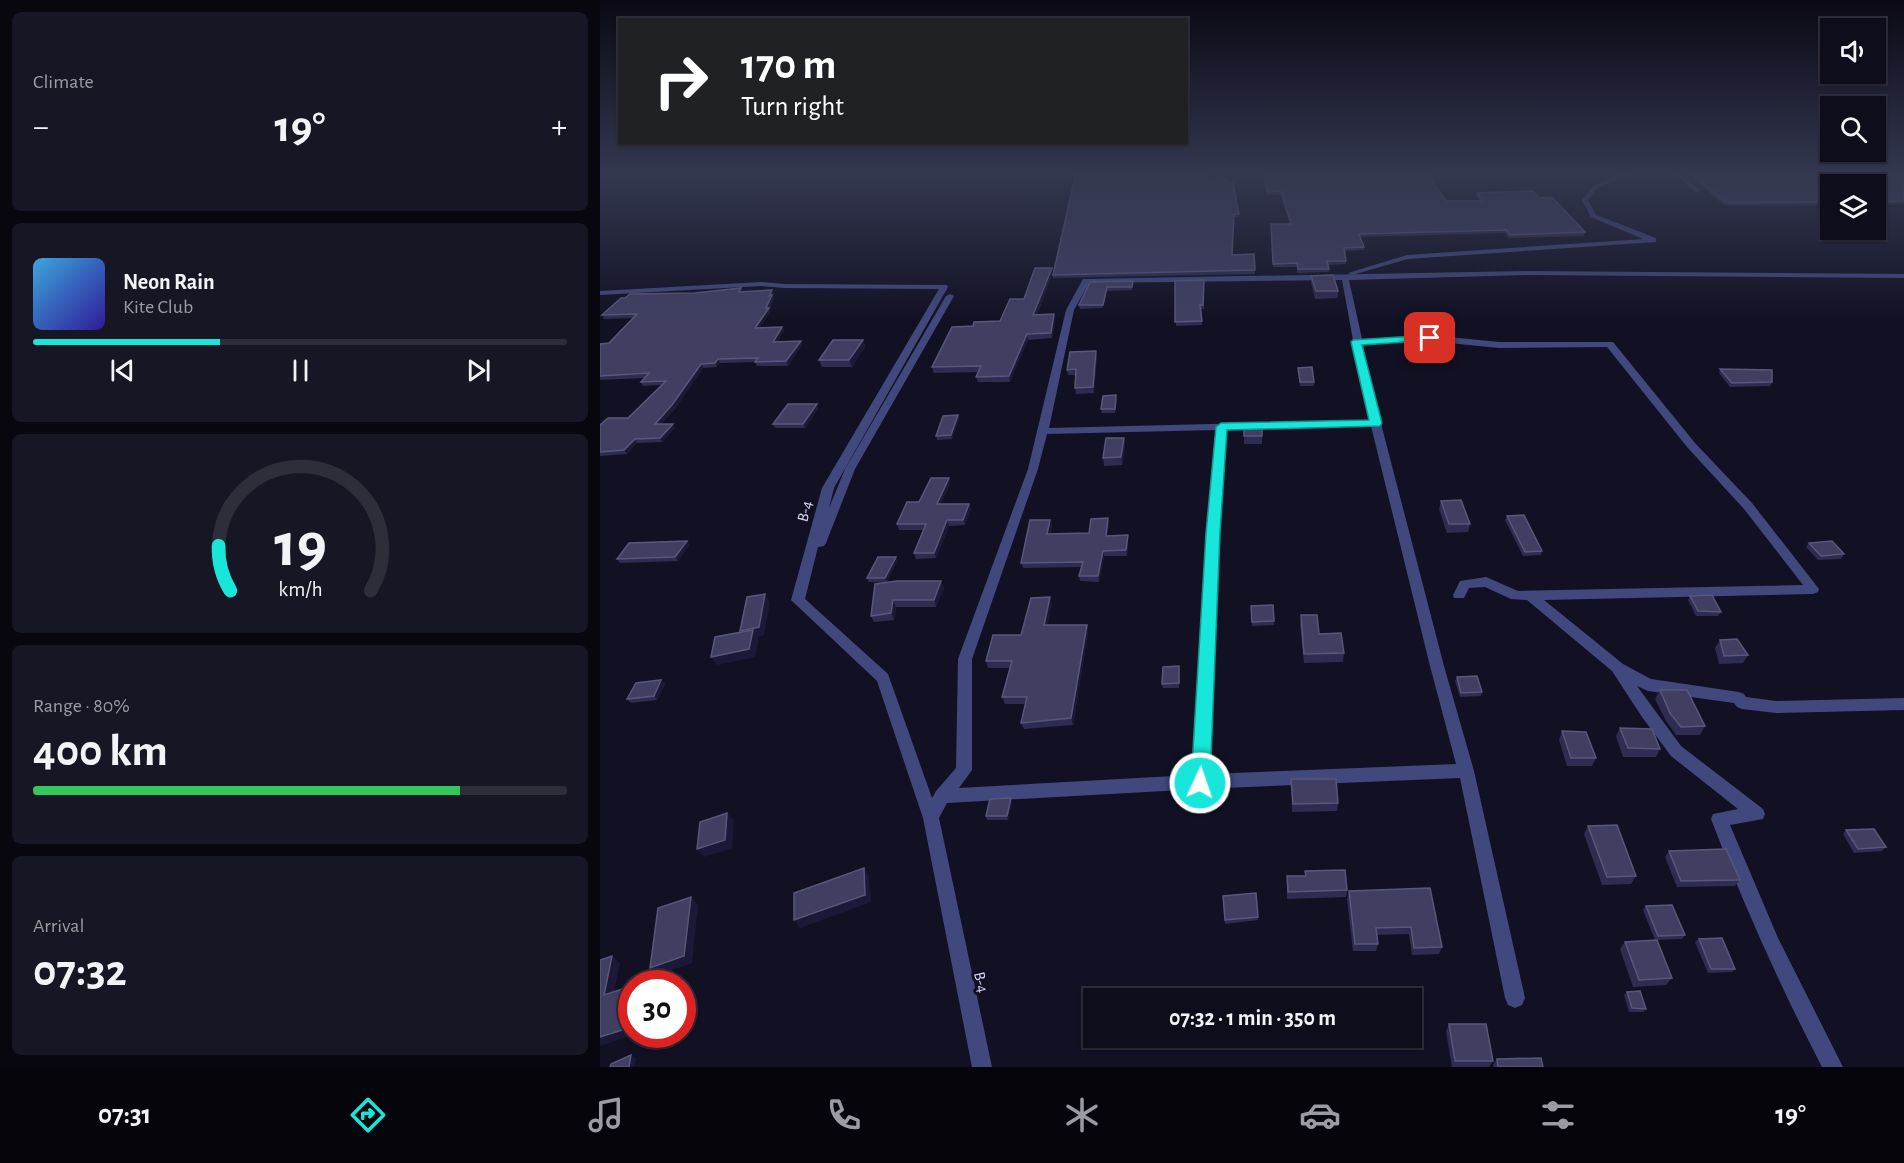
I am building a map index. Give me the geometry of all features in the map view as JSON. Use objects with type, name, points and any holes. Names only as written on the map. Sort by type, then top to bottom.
[{"type":"street","points":[[1235,279],[1344,275],[1407,256],[1653,240],[1607,222]]},
{"type":"street","points":[[931,818],[942,796],[964,770],[964,659],[1033,469],[1070,310],[1086,281],[1528,273],[1904,276]]},
{"type":"street","points":[[1345,278],[1356,342],[1434,654],[1466,771],[1515,998]]},
{"type":"street","name":"B-4","points":[[600,293],[761,284],[944,286],[828,488],[798,600],[883,678],[931,818],[982,1067]]},
{"type":"street","points":[[798,600],[850,469],[950,296]]},
{"type":"street","points":[[1356,342],[1430,338],[1499,345],[1610,344],[1691,445],[1748,506],[1813,589],[1516,596],[1486,582],[1465,584],[1459,595]]},
{"type":"street","points":[[1043,431],[1376,423]]},
{"type":"street","points":[[1200,783],[1221,427]]},
{"type":"street","points":[[1530,596],[1617,667],[1648,685],[1739,698],[1742,703],[1776,707],[1904,704]]},
{"type":"street","points":[[1617,667],[1647,713],[1676,751],[1757,814],[1719,819],[1744,885],[1780,965],[1833,1067]]},
{"type":"street","points":[[942,796],[1466,771]]},
{"type":"building","points":[[1065,222],[1234,222],[1232,255],[1254,254],[1255,270],[1053,275]]},
{"type":"building","points":[[1290,222],[1575,222],[1585,232],[1510,235],[1506,230],[1359,234],[1364,247],[1344,248],[1346,261],[1327,261],[1329,269],[1298,269],[1297,263],[1273,264],[1271,224],[1291,224]]},
{"type":"building","points":[[1035,268],[1052,268],[1033,315],[1054,314],[1051,333],[1027,334],[1009,376],[976,377],[981,366],[932,367],[952,327],[973,326],[974,322],[1000,321],[1010,299],[1024,299]]},
{"type":"building","points":[[1333,275],[1338,291],[1316,291],[1311,276]]},
{"type":"building","points":[[1204,280],[1203,305],[1200,305],[1202,321],[1175,322],[1175,281]]},
{"type":"building","points":[[1133,281],[1132,287],[1107,287],[1103,305],[1079,305],[1090,282]]},
{"type":"building","points":[[741,288],[739,292],[772,290],[766,308],[769,308],[755,328],[782,327],[773,342],[801,341],[786,361],[755,362],[758,358],[718,359],[715,363],[701,364],[672,405],[655,424],[673,424],[660,438],[635,439],[624,450],[600,452],[600,425],[608,418],[628,418],[666,381],[641,382],[649,373],[600,376],[600,344],[609,343],[637,314],[602,315],[621,298],[630,294],[695,293]]},
{"type":"building","points":[[833,340],[863,340],[849,360],[819,360]]},
{"type":"building","points":[[1096,351],[1093,387],[1075,388],[1076,369],[1067,370],[1070,352]]},
{"type":"building","points":[[1312,367],[1314,382],[1300,382],[1298,368]]},
{"type":"building","points":[[1720,369],[1772,370],[1772,382],[1732,383]]},
{"type":"building","points":[[1116,395],[1115,409],[1101,409],[1103,396]]},
{"type":"building","points":[[788,404],[817,404],[803,424],[773,424]]},
{"type":"building","points":[[958,415],[951,435],[936,436],[943,416]]},
{"type":"building","points":[[1262,423],[1262,436],[1244,436],[1244,424]]},
{"type":"building","points":[[1106,438],[1124,438],[1121,457],[1103,458]]},
{"type":"building","points":[[931,478],[949,478],[937,504],[969,504],[963,520],[947,520],[934,553],[914,553],[926,524],[897,524],[907,502],[919,502]]},
{"type":"building","points":[[1461,500],[1470,524],[1449,524],[1441,501]]},
{"type":"building","points":[[1524,515],[1542,551],[1525,552],[1507,516]]},
{"type":"building","points":[[1108,518],[1106,536],[1128,535],[1126,550],[1103,551],[1098,576],[1079,576],[1083,562],[1021,563],[1030,520],[1050,520],[1047,534],[1089,533],[1091,519]]},
{"type":"building","points":[[687,541],[675,557],[617,559],[629,543]]},
{"type":"building","points":[[1832,541],[1844,554],[1821,556],[1809,543]]},
{"type":"building","points":[[878,557],[896,557],[885,578],[867,578]]},
{"type":"building","points":[[897,581],[941,581],[934,600],[893,600],[891,613],[871,616],[875,584]]},
{"type":"building","points":[[765,594],[759,627],[740,631],[747,597]]},
{"type":"building","points":[[1712,595],[1721,612],[1698,611],[1690,596]]},
{"type":"building","points":[[1050,597],[1044,625],[1087,625],[1071,718],[1021,723],[1027,697],[1002,697],[1012,661],[986,661],[993,635],[1021,635],[1031,598]]},
{"type":"building","points":[[1273,605],[1274,621],[1252,622],[1251,606]]},
{"type":"building","points":[[1301,615],[1317,615],[1319,634],[1341,633],[1344,653],[1304,654]]},
{"type":"building","points":[[753,630],[749,649],[711,657],[715,637]]},
{"type":"building","points":[[1737,639],[1748,655],[1724,656],[1720,640]]},
{"type":"building","points":[[1179,666],[1179,683],[1162,684],[1163,667]]},
{"type":"building","points":[[1477,676],[1482,692],[1461,693],[1457,677]]},
{"type":"building","points":[[661,680],[654,696],[627,699],[636,683]]},
{"type":"building","points":[[1660,690],[1687,690],[1705,726],[1681,727],[1670,713]]},
{"type":"building","points":[[1620,728],[1652,729],[1660,749],[1628,748]]},
{"type":"building","points":[[1562,731],[1586,732],[1596,758],[1571,758]]},
{"type":"building","points":[[1291,779],[1336,779],[1338,803],[1293,804]]},
{"type":"building","points":[[1011,798],[1007,816],[986,816],[990,799]]},
{"type":"building","points":[[727,813],[725,840],[697,849],[700,822]]},
{"type":"building","points":[[1617,825],[1636,876],[1607,877],[1588,826]]},
{"type":"building","points":[[1874,829],[1886,847],[1858,849],[1846,830]]},
{"type":"building","points":[[1726,849],[1740,880],[1681,881],[1669,851]]},
{"type":"building","points":[[864,868],[865,895],[794,920],[794,893]]},
{"type":"building","points":[[1345,870],[1347,890],[1288,892],[1287,876],[1306,876],[1305,871]]},
{"type":"building","points":[[1430,888],[1442,947],[1414,948],[1411,927],[1376,928],[1378,944],[1355,944],[1349,891]]},
{"type":"building","points":[[1256,893],[1258,917],[1225,920],[1223,896]]},
{"type":"building","points":[[691,897],[684,956],[650,968],[658,908]]},
{"type":"building","points":[[1672,905],[1685,935],[1658,936],[1646,906]]},
{"type":"building","points":[[1722,938],[1735,969],[1711,969],[1699,939]]},
{"type":"building","points":[[1657,940],[1672,978],[1639,980],[1625,942]]},
{"type":"building","points":[[612,956],[604,995],[618,990],[618,1031],[600,1037],[600,960]]},
{"type":"building","points":[[1640,991],[1646,1009],[1632,1008],[1627,992]]},
{"type":"building","points":[[1449,1024],[1486,1024],[1493,1061],[1455,1061]]},
{"type":"building","points":[[631,1055],[629,1067],[610,1067],[611,1064]]},
{"type":"building","points":[[1541,1058],[1543,1067],[1498,1067],[1497,1059]]},
{"type":"route","points":[[1200,783],[1221,427],[1376,423],[1356,342],[1430,338]]}]
